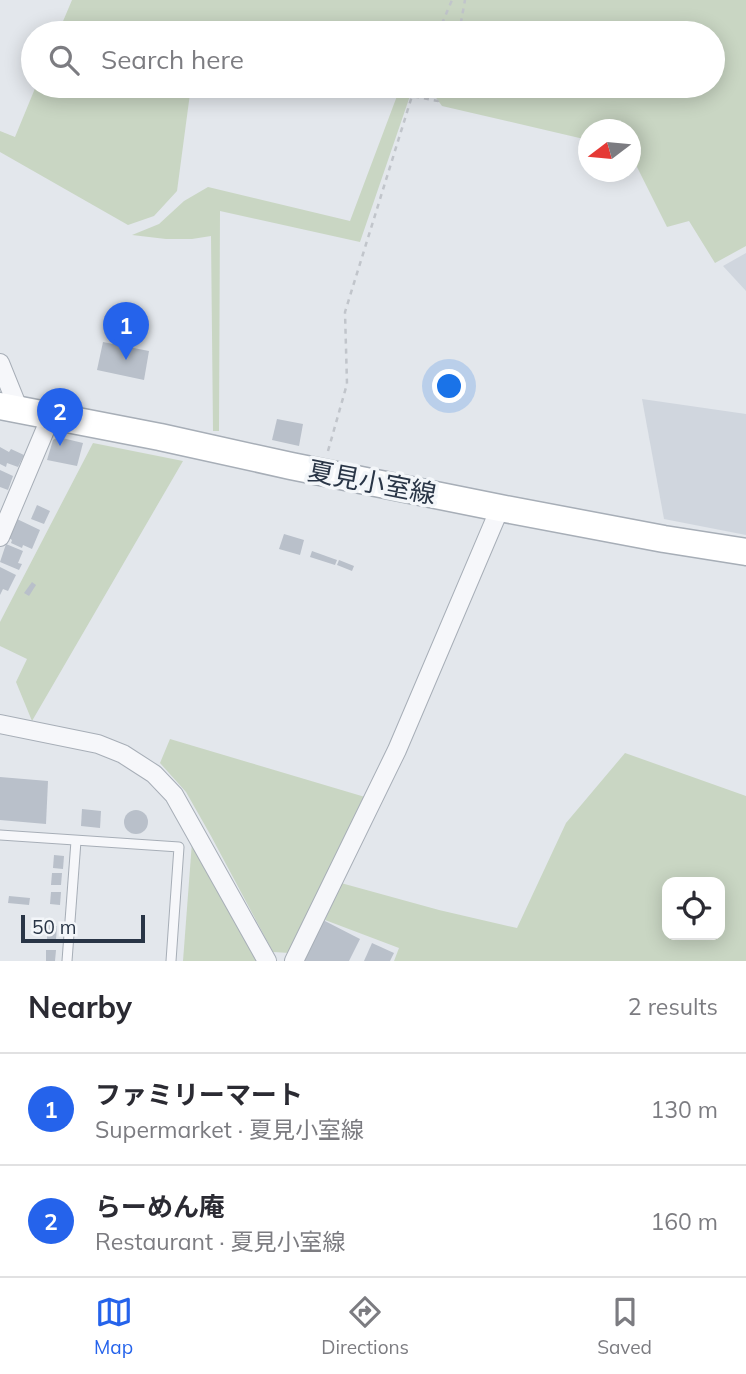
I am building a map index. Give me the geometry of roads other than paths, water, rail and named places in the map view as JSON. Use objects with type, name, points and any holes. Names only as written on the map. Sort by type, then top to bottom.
[{"type":"main road","name":"夏見小室線","points":[[10,408],[500,508],[746,552]]},
{"type":"street","points":[[0,363],[10,408]]},
{"type":"street","points":[[0,537],[51,416]]},
{"type":"street","points":[[294,961],[397,750],[500,508]]},
{"type":"street","points":[[0,724],[98,744],[123,754],[154,774],[174,795],[267,961]]},
{"type":"lane","points":[[0,835],[179,847],[171,961]]},
{"type":"lane","points":[[67,961],[76,841]]},
{"type":"place","name":"ファミリーマート","points":[[126,360]]},
{"type":"place","name":"らーめん庵","points":[[60,446]]}]
